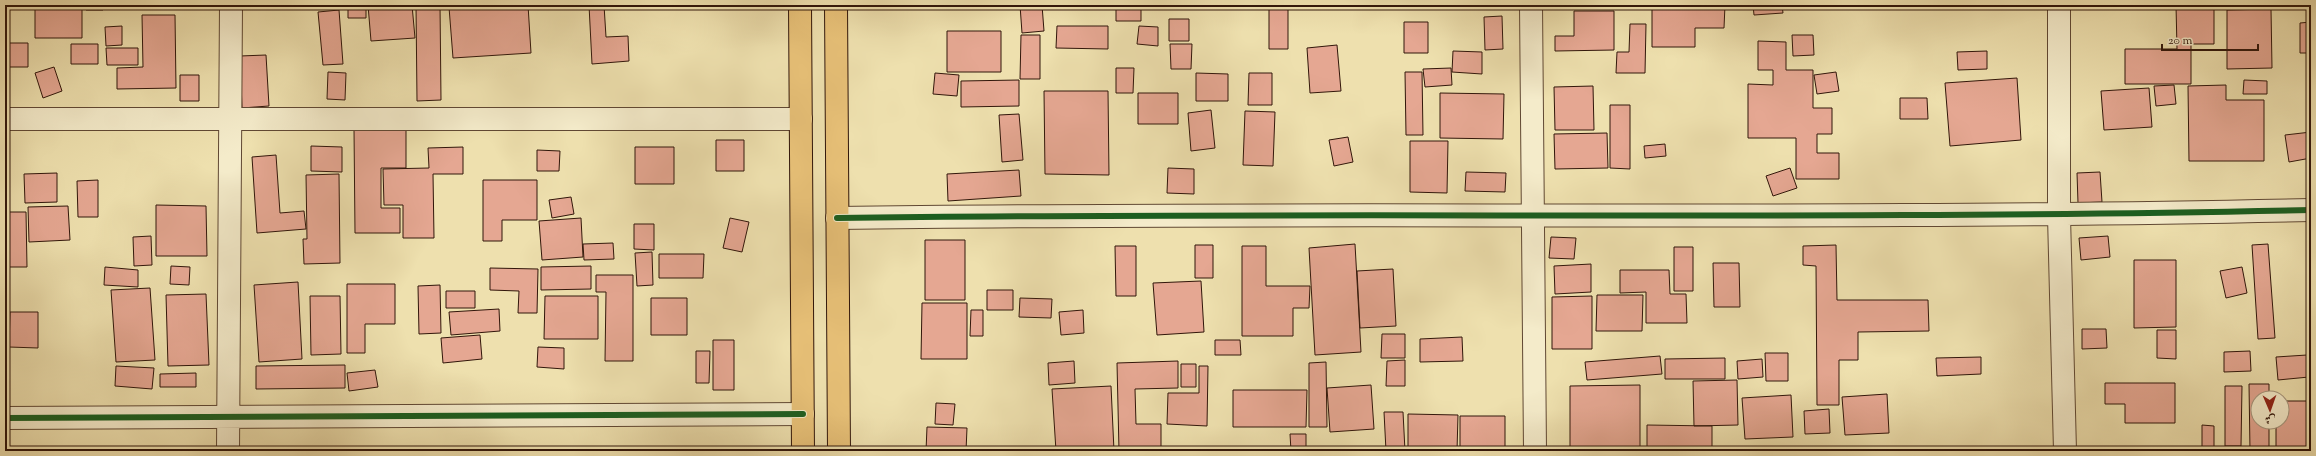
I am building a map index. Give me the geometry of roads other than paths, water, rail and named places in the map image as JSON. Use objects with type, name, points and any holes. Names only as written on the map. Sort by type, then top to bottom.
[{"type":"main road","points":[[800,5],[803,451]]},
{"type":"main road","points":[[836,5],[839,451]]},
{"type":"street","points":[[228,451],[227,416],[231,5]]},
{"type":"street","points":[[1531,5],[1535,451]]},
{"type":"street","points":[[2060,5],[2059,216],[2065,451]]},
{"type":"street","points":[[5,118],[231,117],[801,119]]},
{"type":"street","points":[[837,218],[1085,214],[2059,216],[2311,210]]},
{"type":"street","points":[[5,418],[803,414]]}]
